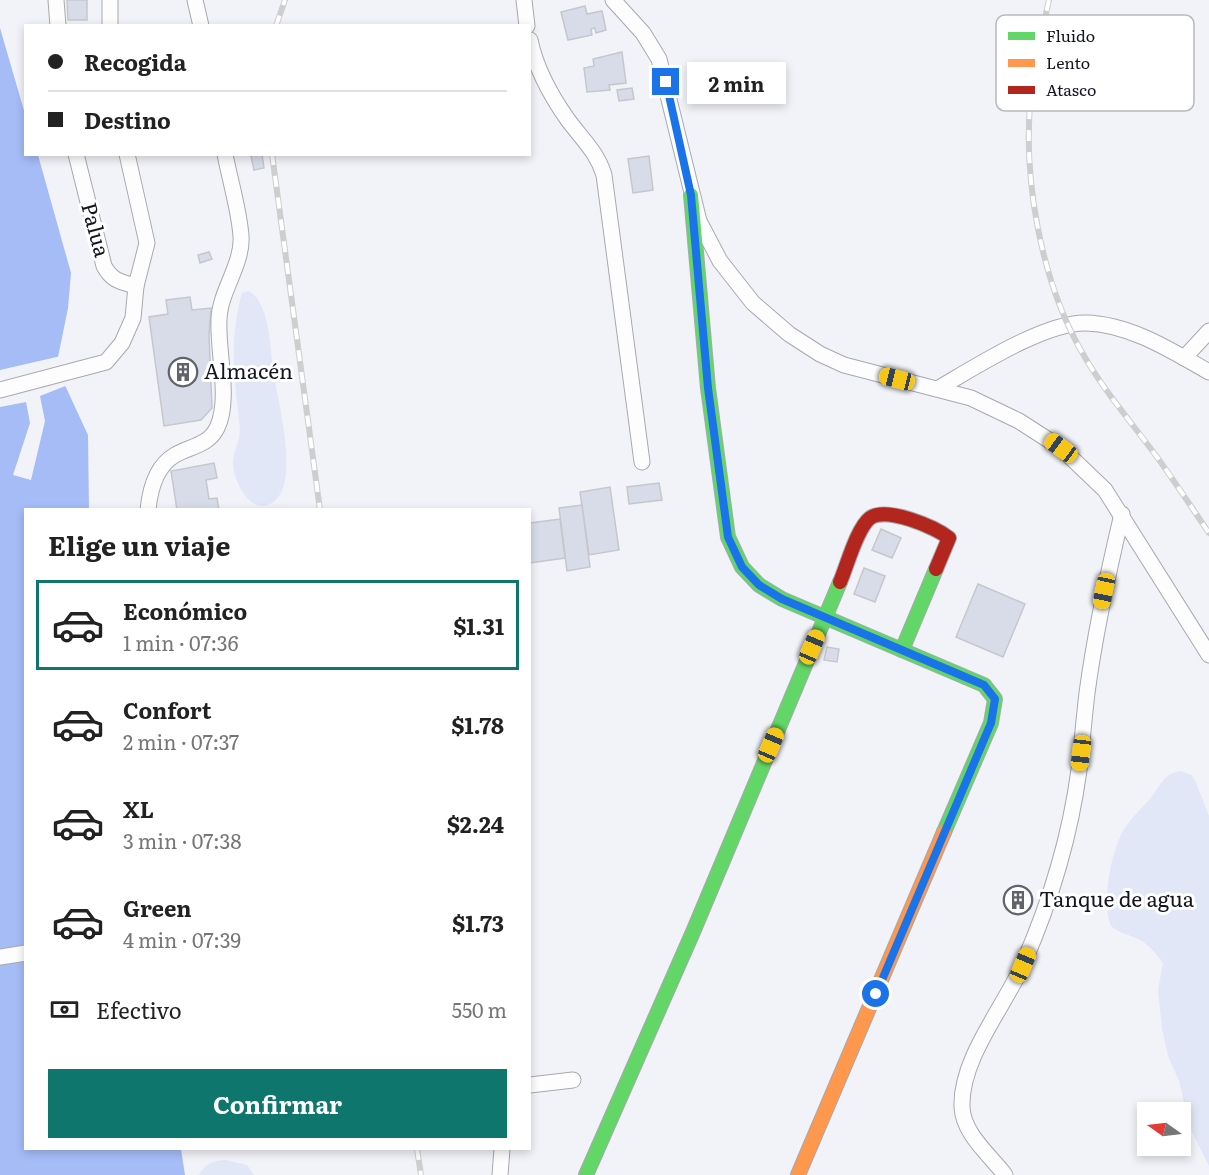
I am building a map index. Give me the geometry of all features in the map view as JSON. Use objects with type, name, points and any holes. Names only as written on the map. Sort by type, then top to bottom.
[{"type":"street","points":[[56,0],[58,24]]},
{"type":"street","points":[[110,0],[110,24]]},
{"type":"street","points":[[195,0],[201,24]]},
{"type":"street","points":[[524,0],[527,24]]},
{"type":"street","points":[[613,0],[637,25],[659,59],[691,195],[709,243],[734,281],[753,303],[803,345],[844,365],[939,388],[994,408],[1041,433],[1093,475],[1122,514],[1209,655]]},
{"type":"street","points":[[531,43],[544,80],[570,122],[596,154],[604,175],[642,462]]},
{"type":"street","name":"Palua","points":[[76,156],[104,266],[110,276],[117,281],[136,286]]},
{"type":"street","points":[[0,390],[106,362],[122,343],[133,318],[136,286],[147,243],[127,156]]},
{"type":"street","points":[[148,508],[152,490],[162,466],[176,455],[208,439],[220,422],[223,410],[219,310],[241,242],[225,156]]},
{"type":"street","points":[[691,195],[711,415],[731,548],[742,567],[759,585],[782,599],[984,685],[993,694],[996,705],[955,808],[798,1175]]},
{"type":"street","points":[[939,388],[1002,352],[1060,327],[1081,323],[1097,324],[1130,333],[1209,372]]},
{"type":"street","points":[[1184,358],[1209,332]]},
{"type":"street","points":[[1005,1175],[966,1125],[962,1108],[964,1091],[968,1073],[986,1033],[1023,965],[1047,909],[1055,880],[1072,812],[1100,611],[1122,514]]},
{"type":"street","points":[[586,1175],[693,932],[863,527],[873,516],[891,515],[944,534],[949,541],[902,650]]},
{"type":"street","points":[[0,957],[24,953]]},
{"type":"street","points":[[531,1085],[573,1080]]},
{"type":"street","points":[[500,1175],[502,1150]]},
{"type":"shaded area","points":[[248,291],[261,305],[268,328],[285,442],[285,479],[281,493],[272,503],[264,506],[256,505],[244,494],[233,468],[240,429],[234,361],[235,328],[242,293]]},
{"type":"shaded area","points":[[1180,771],[1192,775],[1209,816],[1209,1166],[1191,1130],[1191,1102],[1184,1102],[1179,1081],[1168,1056],[1162,1029],[1158,990],[1163,963],[1146,944],[1111,926],[1108,916],[1109,878],[1119,840],[1130,821],[1170,774]]},
{"type":"shaded area","points":[[225,1160],[247,1165],[254,1175],[199,1175],[209,1164]]},
{"type":"water","points":[[0,28],[24,111],[24,156],[38,156],[71,273],[68,308],[58,357],[63,381],[88,435],[89,508],[24,508],[24,1150],[181,1150],[185,1175],[0,1175]]},
{"type":"pier","points":[[61,356],[68,385],[40,396],[45,421],[31,480],[13,475],[30,423],[26,402],[0,407],[0,370]]},
{"type":"building","points":[[67,0],[87,0],[87,20],[68,20]]},
{"type":"building","points":[[585,6],[587,14],[602,11],[606,30],[596,33],[595,28],[591,29],[592,35],[568,40],[561,12]]},
{"type":"building","points":[[622,52],[626,83],[609,85],[610,90],[587,92],[584,68],[594,66],[593,59]]},
{"type":"building","points":[[632,88],[634,99],[619,101],[617,90]]},
{"type":"building","points":[[251,156],[262,156],[264,168],[254,170]]},
{"type":"building","points":[[649,156],[653,190],[633,193],[628,159]]},
{"type":"building","points":[[209,252],[212,259],[200,263],[198,255]]},
{"type":"building","name":"Almacén","points":[[190,297],[192,310],[211,308],[209,336],[212,408],[201,420],[164,426],[149,317],[168,314],[166,300]]},
{"type":"building","points":[[214,463],[217,478],[206,480],[209,499],[217,498],[219,508],[177,508],[171,471]]},
{"type":"building","points":[[659,483],[662,500],[629,504],[627,487]]},
{"type":"building","points":[[610,487],[619,550],[589,555],[580,492]]},
{"type":"building","points":[[582,505],[590,567],[567,571],[559,508]]},
{"type":"building","points":[[560,519],[565,558],[531,563],[531,523]]},
{"type":"building","points":[[881,529],[901,538],[892,558],[872,550]]},
{"type":"building","points":[[864,568],[885,576],[875,602],[854,594]]},
{"type":"building","points":[[978,584],[1025,604],[1003,657],[956,637]]},
{"type":"building","points":[[827,647],[839,649],[837,662],[824,660]]},
{"type":"building","name":"Tanque de agua","points":[[1018,895],[1022,896],[1022,904],[1018,905],[1014,904],[1013,900],[1014,896]]},
{"type":"railway","points":[[277,24],[285,0]]},
{"type":"railway","points":[[1046,15],[1049,0]]},
{"type":"railway","points":[[1030,111],[1029,160],[1038,228],[1056,295],[1068,326],[1091,368],[1157,457],[1209,533]]},
{"type":"railway","points":[[272,156],[320,508]]},
{"type":"railway","points":[[417,1150],[421,1175]]},
{"type":"traffic: fast","points":[[691,195],[708,388],[728,537],[742,567],[759,585],[782,599],[984,685],[995,699],[991,723],[944,832]]},
{"type":"traffic: fast","points":[[902,650],[936,569]]},
{"type":"traffic: fast","points":[[586,1175],[693,932],[840,582]]},
{"type":"traffic: slow","points":[[798,1175],[944,832]]},
{"type":"traffic: jam","points":[[840,582],[861,530],[870,518],[877,515],[910,519],[949,538],[936,569]]},
{"type":"place","name":"Almacén","points":[[183,372]]},
{"type":"place","name":"Tanque de agua","points":[[1018,900]]},
{"type":"route","points":[[666,82],[691,195],[713,436],[728,537],[736,559],[759,585],[782,599],[984,685],[995,699],[995,711],[991,723],[876,994]]}]
